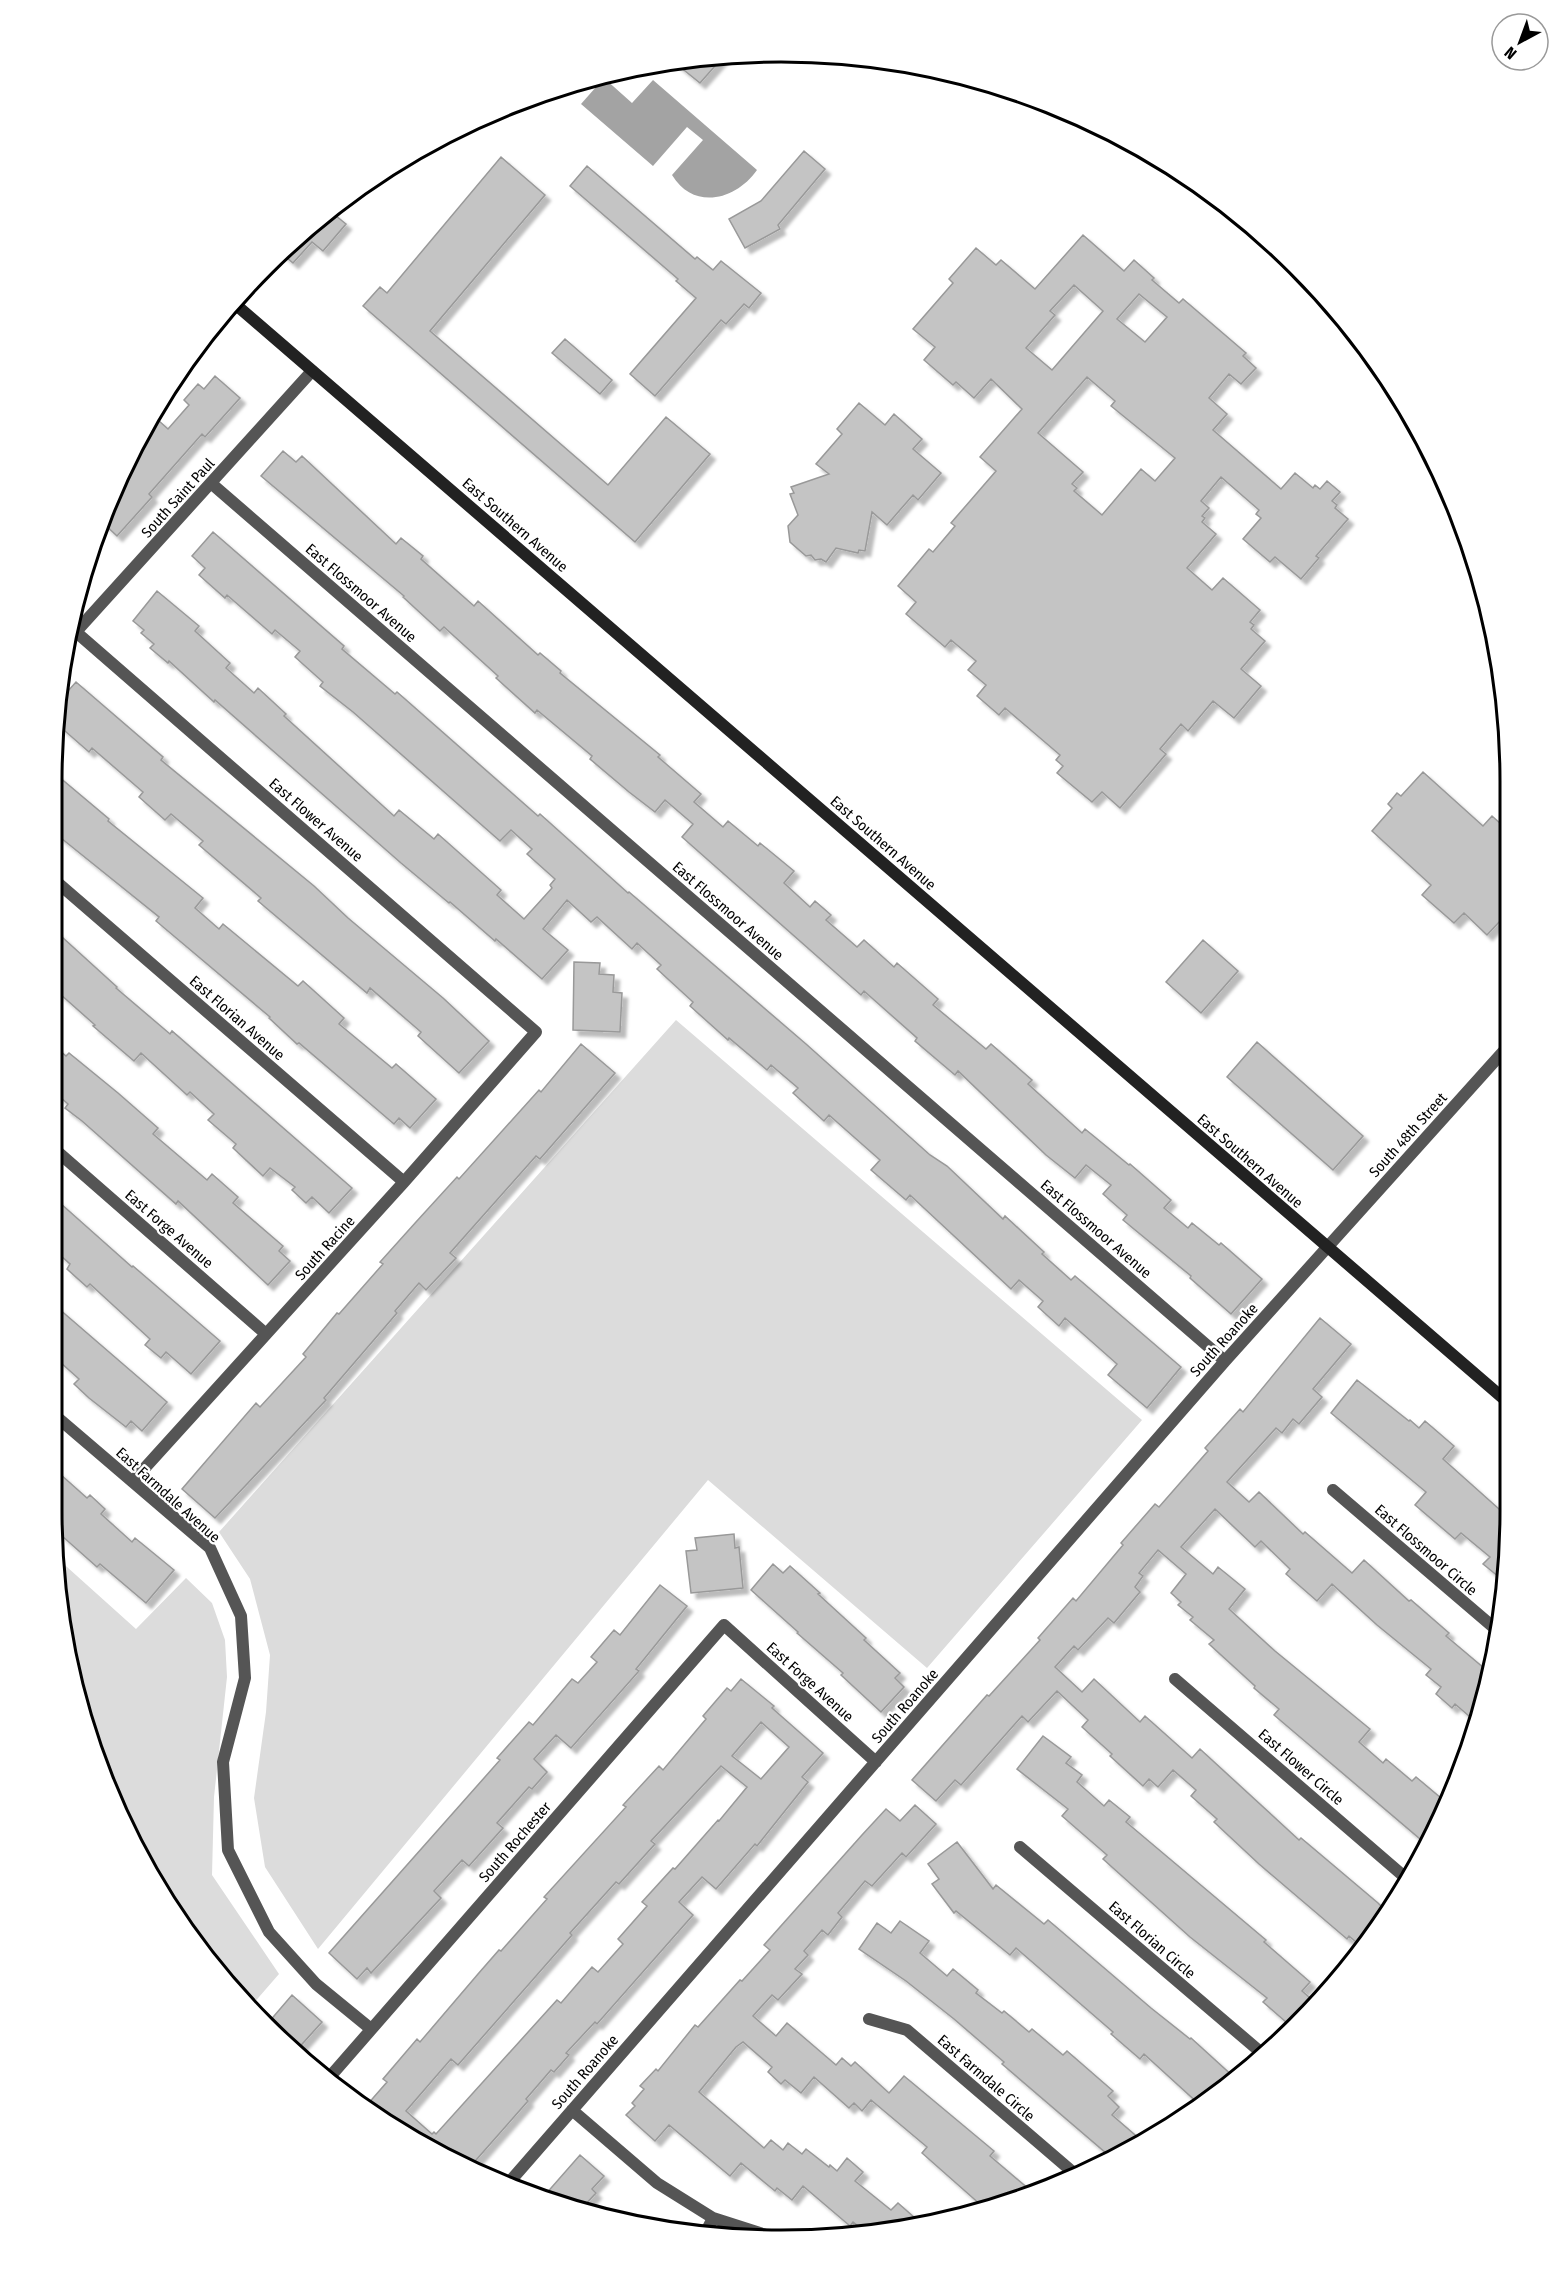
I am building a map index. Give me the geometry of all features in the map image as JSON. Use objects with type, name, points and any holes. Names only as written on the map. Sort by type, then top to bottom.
[{"type":"main road","name":"East Southern Avenue","points":[[239,308],[1500,1396]]},
{"type":"street","name":"South Saint Paul","points":[[78,630],[312,371]]},
{"type":"street","name":"East Flossmoor Avenue","points":[[212,484],[1225,1361]]},
{"type":"street","name":"East Flower Avenue","points":[[77,633],[536,1032]]},
{"type":"street","name":"East Florian Avenue","points":[[62,887],[404,1182]]},
{"type":"street","name":"South Racine","points":[[133,1481],[404,1182],[536,1032]]},
{"type":"street","name":"South 48th Street","points":[[1327,1248],[1500,1055]]},
{"type":"street","name":"East Forge Avenue","points":[[62,1156],[266,1334]]},
{"type":"street","name":"South Roanoke","points":[[513,2178],[1225,1361],[1327,1248]]},
{"type":"street","name":"East Farmdale Avenue","points":[[62,1421],[210,1548],[241,1616],[245,1678],[223,1762],[228,1851],[269,1932],[316,1984],[371,2029]]},
{"type":"street","name":"East Flossmoor Circle","points":[[1333,1490],[1491,1625]]},
{"type":"street","name":"East Forge Avenue","points":[[724,1625],[876,1762]]},
{"type":"street","name":"South Rochester","points":[[333,2073],[724,1625]]},
{"type":"street","name":"East Flower Circle","points":[[1175,1679],[1401,1874]]},
{"type":"street","name":"East Florian Circle","points":[[1020,1847],[1257,2049]]},
{"type":"street","name":"East Farmdale Circle","points":[[869,2019],[907,2030],[1069,2169]]},
{"type":"street","points":[[572,2110],[657,2183],[712,2218],[745,2228]]},
{"type":"street","points":[[709,2225],[712,2218]]},
{"type":"shaded area","points":[[653,80],[757,170],[738,188],[727,194],[703,197],[692,194],[672,175],[703,140],[687,127],[653,166],[581,104],[597,85],[609,83],[632,103]]},
{"type":"shaded area","points":[[676,1020],[1142,1420],[927,1668],[708,1480],[318,1949],[265,1867],[254,1798],[266,1712],[270,1655],[250,1579],[219,1532]]},
{"type":"shaded area","points":[[64,1564],[136,1629],[186,1578],[212,1603],[225,1640],[227,1677],[214,1797],[212,1875],[279,1974],[256,2001],[210,1948],[158,1870],[116,1785],[86,1696],[75,1650]]},
{"type":"building","points":[[716,65],[700,83],[682,69]]},
{"type":"building","points":[[804,151],[825,169],[778,225],[780,229],[745,248],[729,219],[761,201]]},
{"type":"building","points":[[501,157],[545,195],[430,331],[608,485],[666,417],[710,454],[635,542],[363,306],[380,287],[387,293]]},
{"type":"building","points":[[587,166],[695,259],[697,257],[713,270],[721,261],[761,293],[749,308],[744,304],[726,324],[721,320],[655,396],[630,374],[696,298],[676,281],[678,279],[570,186]]},
{"type":"building","points":[[336,216],[346,224],[323,251],[312,242],[293,263],[287,258]]},
{"type":"building","points":[[1083,235],[1124,271],[1134,260],[1154,278],[1152,280],[1179,303],[1183,299],[1246,353],[1243,356],[1256,368],[1241,384],[1229,374],[1209,398],[1227,414],[1213,430],[1281,489],[1295,473],[1313,488],[1315,485],[1320,489],[1327,481],[1340,492],[1332,501],[1337,505],[1335,508],[1348,519],[1316,556],[1319,558],[1301,579],[1275,557],[1270,562],[1243,539],[1261,518],[1256,514],[1259,510],[1221,477],[1201,501],[1209,508],[1202,516],[1205,518],[1202,522],[1216,534],[1187,568],[1212,590],[1223,578],[1260,610],[1250,622],[1254,625],[1251,629],[1265,641],[1241,669],[1261,686],[1234,718],[1213,701],[1188,731],[1181,724],[1160,749],[1166,754],[1120,808],[1102,792],[1092,802],[1057,773],[1063,766],[1056,760],[1060,755],[1005,708],[999,715],[977,696],[986,685],[968,670],[976,661],[951,640],[945,647],[906,614],[916,602],[898,586],[929,549],[933,552],[955,526],[951,523],[996,471],[980,457],[1022,409],[991,379],[974,398],[956,382],[953,385],[924,360],[935,347],[913,329],[953,283],[949,279],[976,248],[996,265],[1001,260],[1035,289]],"holes":[[[1074,285],[1103,311],[1052,370],[1026,348],[1055,315],[1050,311]],[[1139,294],[1167,317],[1145,342],[1117,319]],[[1087,377],[1115,401],[1111,406],[1175,458],[1155,481],[1141,469],[1102,515],[1074,491],[1077,488],[1072,484],[1083,472],[1038,433]]]},
{"type":"building","points":[[565,339],[612,380],[600,394],[552,353]]},
{"type":"building","points":[[215,376],[240,398],[205,437],[202,434],[149,494],[152,497],[117,536],[108,528],[136,463],[158,421],[168,429],[189,405],[184,400],[198,384],[204,389]]},
{"type":"building","points":[[859,403],[885,425],[894,414],[922,439],[913,449],[941,473],[918,500],[913,495],[887,525],[872,512],[865,551],[859,550],[858,553],[836,548],[826,562],[821,559],[815,560],[811,555],[806,556],[790,542],[788,526],[798,515],[790,494],[794,493],[791,487],[829,474],[816,464],[842,434],[837,429]]},
{"type":"building","points":[[283,451],[296,462],[302,456],[396,544],[401,538],[423,556],[421,559],[474,606],[478,601],[538,655],[540,653],[561,671],[560,673],[660,755],[658,757],[701,794],[694,802],[723,827],[728,821],[758,846],[760,843],[794,871],[784,883],[810,907],[815,901],[831,915],[826,920],[857,947],[864,940],[894,967],[897,963],[938,999],[933,1005],[986,1049],[991,1044],[1032,1080],[1028,1084],[1082,1133],[1085,1129],[1171,1200],[1164,1208],[1188,1228],[1192,1223],[1219,1245],[1221,1243],[1262,1279],[1231,1314],[1190,1278],[1191,1276],[1123,1220],[1127,1215],[1103,1194],[1111,1185],[1086,1165],[1075,1178],[1046,1155],[958,1071],[955,1075],[915,1041],[917,1038],[864,991],[861,995],[682,837],[693,824],[665,800],[655,812],[629,792],[590,759],[592,756],[537,710],[535,713],[444,627],[440,631],[404,596],[261,476]]},
{"type":"building","points":[[213,532],[344,646],[342,649],[395,694],[397,692],[538,816],[540,814],[628,893],[806,1044],[930,1155],[947,1166],[1003,1219],[1005,1216],[1071,1280],[1075,1276],[1181,1367],[1147,1408],[1108,1375],[1117,1364],[1065,1318],[1059,1326],[1038,1307],[1043,1301],[1019,1280],[1011,1289],[910,1195],[906,1200],[871,1170],[880,1160],[829,1115],[824,1121],[793,1093],[798,1088],[771,1065],[767,1070],[729,1038],[728,1040],[690,1006],[693,1002],[657,969],[661,965],[637,943],[632,949],[597,917],[591,922],[567,900],[543,929],[568,950],[542,979],[401,863],[215,700],[214,702],[169,661],[168,663],[150,648],[154,644],[141,633],[144,630],[133,621],[157,591],[199,626],[195,631],[230,663],[226,668],[254,693],[258,688],[286,714],[284,716],[394,816],[399,810],[434,839],[438,834],[501,890],[497,895],[524,919],[552,888],[550,885],[555,879],[527,854],[532,849],[511,830],[500,841],[353,712],[320,686],[323,682],[295,657],[300,651],[275,630],[272,634],[227,595],[225,598],[199,575],[205,568],[192,556]]},
{"type":"building","points":[[76,682],[163,757],[161,760],[314,886],[489,1041],[459,1073],[418,1036],[421,1032],[370,988],[367,993],[258,901],[261,898],[199,845],[203,841],[171,814],[165,820],[139,797],[143,792],[92,748],[89,752],[63,730],[68,691]]},
{"type":"building","points":[[1423,772],[1483,826],[1492,816],[1500,823],[1500,921],[1487,935],[1464,913],[1454,923],[1422,895],[1431,885],[1372,831],[1392,808],[1388,804],[1397,793],[1401,796]]},
{"type":"building","points":[[62,779],[109,819],[108,821],[203,898],[195,908],[219,929],[223,924],[298,986],[303,981],[344,1018],[339,1024],[392,1068],[396,1064],[436,1099],[410,1128],[399,1118],[394,1124],[299,1043],[297,1044],[270,1017],[156,921],[159,917],[62,839]]},
{"type":"building","points":[[62,937],[116,988],[170,1034],[172,1031],[352,1188],[329,1213],[312,1197],[306,1203],[292,1190],[295,1187],[270,1168],[263,1176],[233,1148],[236,1144],[208,1120],[214,1114],[190,1092],[187,1095],[141,1053],[134,1061],[93,1026],[95,1025],[62,996]]},
{"type":"building","points":[[1203,940],[1238,971],[1201,1013],[1166,982]]},
{"type":"building","points":[[574,962],[600,963],[599,974],[614,975],[613,992],[622,993],[620,1032],[573,1030]]},
{"type":"building","points":[[1257,1042],[1363,1136],[1333,1170],[1227,1077]]},
{"type":"building","points":[[581,1044],[615,1073],[540,1159],[536,1156],[450,1253],[456,1258],[426,1290],[419,1283],[395,1311],[397,1313],[324,1398],[326,1400],[215,1518],[182,1489],[256,1403],[260,1407],[306,1357],[303,1354],[337,1313],[339,1314],[383,1264],[380,1262],[539,1090],[541,1092]]},
{"type":"building","points":[[62,1053],[66,1056],[69,1053],[158,1128],[153,1134],[207,1180],[212,1174],[238,1197],[233,1203],[283,1246],[279,1251],[290,1261],[268,1285],[178,1201],[176,1204],[65,1108],[68,1104],[62,1099]]},
{"type":"building","points":[[62,1205],[220,1341],[191,1374],[166,1352],[161,1358],[145,1345],[150,1339],[90,1284],[87,1287],[67,1269],[70,1264],[62,1257]]},
{"type":"building","points":[[62,1311],[167,1402],[142,1431],[131,1421],[126,1427],[74,1384],[79,1379],[62,1364]]},
{"type":"building","points":[[1320,1318],[1351,1344],[1313,1389],[1322,1397],[1299,1424],[1293,1419],[1282,1433],[1276,1428],[1227,1482],[1249,1502],[1259,1492],[1303,1534],[1305,1532],[1352,1573],[1364,1560],[1449,1633],[1446,1636],[1483,1667],[1470,1717],[1455,1704],[1452,1708],[1436,1694],[1441,1687],[1426,1675],[1431,1669],[1332,1584],[1317,1601],[1286,1574],[1290,1569],[1261,1541],[1255,1547],[1215,1509],[1181,1547],[1213,1574],[1218,1567],[1245,1589],[1229,1609],[1275,1651],[1370,1729],[1359,1742],[1383,1763],[1386,1759],[1412,1781],[1416,1777],[1440,1797],[1420,1839],[1274,1715],[1279,1709],[1209,1644],[1214,1640],[1190,1620],[1193,1617],[1178,1605],[1181,1602],[1171,1593],[1186,1574],[1158,1550],[1139,1573],[1143,1576],[1135,1587],[1140,1592],[1114,1623],[1108,1618],[1078,1650],[1074,1646],[1055,1667],[1082,1692],[1094,1679],[1140,1722],[1145,1716],[1192,1758],[1200,1749],[1299,1840],[1301,1838],[1378,1903],[1381,1906],[1356,1942],[1349,1936],[1347,1939],[1259,1864],[1214,1822],[1217,1819],[1191,1796],[1196,1790],[1173,1770],[1158,1787],[1149,1779],[1143,1786],[1082,1727],[1088,1720],[1057,1691],[1028,1722],[1022,1716],[961,1785],[955,1780],[936,1801],[912,1780],[987,1695],[989,1696],[1040,1640],[1038,1638],[1073,1598],[1076,1601],[1123,1545],[1121,1543],[1155,1504],[1159,1507],[1208,1451],[1205,1448],[1240,1409],[1243,1412]]},
{"type":"building","points":[[1357,1380],[1419,1428],[1425,1421],[1454,1446],[1443,1459],[1500,1508],[1497,1575],[1483,1564],[1490,1557],[1461,1533],[1455,1539],[1415,1505],[1426,1492],[1331,1413]]},
{"type":"building","points":[[62,1476],[87,1498],[90,1495],[105,1509],[101,1514],[132,1542],[135,1538],[174,1570],[146,1603],[100,1564],[97,1567],[63,1536]]},
{"type":"building","points":[[734,1534],[735,1548],[739,1547],[743,1588],[691,1593],[686,1551],[697,1550],[695,1538]]},
{"type":"building","points":[[773,1564],[783,1573],[790,1566],[900,1673],[895,1678],[904,1687],[881,1712],[841,1675],[843,1673],[751,1590]]},
{"type":"building","points":[[660,1585],[687,1606],[636,1669],[639,1671],[571,1748],[556,1735],[534,1759],[547,1772],[532,1789],[529,1787],[497,1823],[503,1828],[469,1866],[462,1860],[434,1891],[441,1898],[371,1973],[367,1968],[357,1979],[329,1953],[500,1760],[497,1758],[529,1722],[533,1725],[572,1679],[578,1683],[597,1662],[591,1657],[614,1630],[620,1635]]},
{"type":"building","points":[[741,1679],[774,1706],[772,1708],[823,1753],[802,1777],[808,1782],[757,1846],[755,1844],[716,1889],[702,1877],[679,1902],[693,1915],[597,2024],[595,2022],[566,2053],[569,2055],[554,2072],[551,2070],[526,2099],[528,2101],[475,2161],[421,2133],[371,2101],[387,2082],[383,2079],[417,2039],[420,2042],[499,1950],[501,1951],[547,1899],[544,1897],[626,1807],[623,1805],[659,1766],[663,1770],[706,1719],[703,1716],[727,1688],[731,1691]],"holes":[[[761,1722],[789,1747],[761,1779],[732,1756]],[[721,1766],[747,1787],[719,1821],[642,1902],[647,1906],[618,1939],[623,1944],[598,1972],[592,1967],[561,2003],[557,2000],[436,2134],[434,2132],[432,2134],[406,2111],[451,2059],[458,2065],[572,1935],[570,1933],[616,1882],[619,1884],[655,1844],[651,1841]]]},
{"type":"building","points":[[1043,1736],[1071,1757],[1066,1763],[1082,1775],[1077,1782],[1104,1806],[1109,1800],[1130,1817],[1126,1822],[1266,1940],[1264,1942],[1310,1982],[1302,1991],[1310,1998],[1286,2022],[1263,2002],[1267,1998],[1190,1937],[1103,1859],[1107,1855],[1062,1816],[1068,1809],[1017,1769]]},
{"type":"building","points":[[915,1805],[936,1824],[906,1857],[902,1853],[872,1886],[865,1881],[838,1913],[842,1917],[828,1935],[822,1930],[804,1951],[808,1955],[795,1969],[802,1974],[778,2000],[772,1995],[753,2016],[776,2036],[787,2023],[836,2065],[842,2058],[851,2066],[855,2062],[889,2093],[904,2076],[994,2151],[990,2156],[1025,2186],[977,2202],[922,2153],[927,2147],[871,2100],[862,2111],[854,2103],[849,2108],[814,2077],[801,2093],[785,2080],[781,2084],[768,2072],[772,2067],[743,2042],[736,2047],[699,2092],[764,2148],[771,2140],[783,2150],[788,2143],[802,2154],[806,2149],[837,2171],[847,2158],[863,2172],[855,2181],[891,2210],[898,2203],[914,2217],[857,2225],[853,2222],[850,2226],[803,2186],[792,2200],[777,2188],[775,2191],[741,2163],[730,2176],[669,2125],[655,2141],[626,2115],[635,2106],[632,2103],[644,2089],[640,2086],[656,2069],[658,2071],[695,2025],[698,2027],[770,1950],[764,1945],[886,1809],[900,1821]]},
{"type":"building","points":[[957,1842],[993,1889],[996,1885],[1044,1924],[1048,1920],[1151,2008],[1191,2038],[1229,2073],[1194,2099],[1144,2054],[1140,2059],[1111,2034],[1113,2032],[1016,1948],[1010,1955],[956,1911],[954,1913],[932,1884],[939,1879],[928,1864]]},
{"type":"building","points":[[900,1921],[929,1941],[920,1953],[947,1976],[953,1969],[978,1990],[976,1993],[1002,2013],[1004,2011],[1029,2032],[1032,2029],[1063,2055],[1067,2051],[1113,2091],[1108,2096],[1119,2107],[1112,2115],[1136,2136],[1105,2152],[1002,2064],[1004,2062],[954,2019],[906,1981],[859,1949],[877,1923],[891,1933]]},
{"type":"building","points":[[292,1995],[322,2022],[301,2045],[272,2019]]},
{"type":"building","points":[[580,2155],[604,2176],[592,2189],[596,2193],[587,2203],[549,2191]]}]
